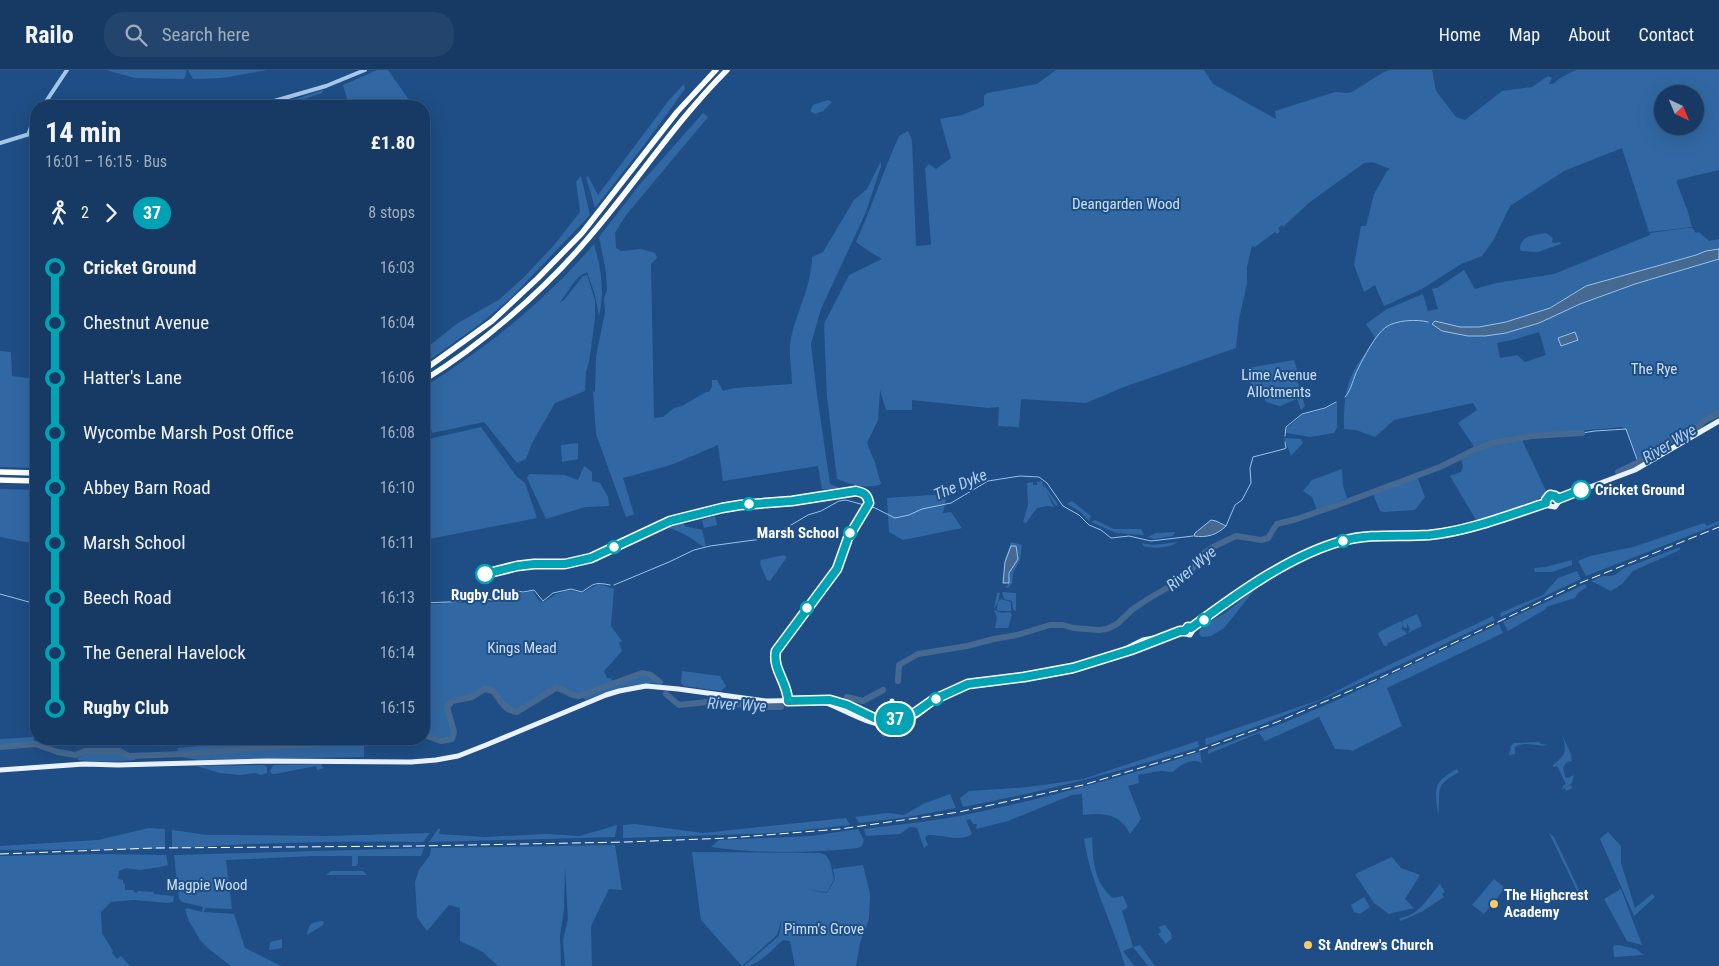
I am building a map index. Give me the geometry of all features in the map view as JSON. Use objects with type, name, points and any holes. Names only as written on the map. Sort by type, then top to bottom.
[{"type":"highway","points":[[430,366],[492,320],[555,260],[604,207],[677,112],[716,70]]},
{"type":"highway","points":[[430,376],[502,323],[563,265],[598,226],[701,97],[727,70]]},
{"type":"highway","points":[[0,472],[30,473]]},
{"type":"highway","points":[[0,480],[30,481]]},
{"type":"main road","points":[[1558,499],[1636,470],[1719,421]]},
{"type":"main road","points":[[1546,503],[1550,495],[1558,499]]},
{"type":"main road","points":[[1546,503],[1549,506],[1555,507],[1558,499]]},
{"type":"main road","points":[[851,707],[876,719],[893,720],[905,718],[935,700],[968,684],[1065,670],[1131,650],[1180,631],[1185,631],[1186,628],[1191,628],[1277,570],[1312,552],[1340,541],[1357,537],[1428,535],[1449,532],[1546,503]]},
{"type":"main road","points":[[1110,655],[1143,640],[1172,634]]},
{"type":"main road","points":[[1138,645],[1159,639]]},
{"type":"main road","points":[[0,770],[51,765],[118,765],[175,762],[268,760],[411,762],[436,760],[458,756],[619,691],[646,686],[766,701],[830,700],[876,716],[890,712],[893,707],[892,701]]},
{"type":"main road","points":[[830,700],[861,717]]},
{"type":"main road","points":[[821,701],[875,725],[894,724],[911,720],[935,700]]},
{"type":"street","points":[[47,100],[67,70]]},
{"type":"street","points":[[278,100],[326,86],[365,70]]},
{"type":"street","points":[[0,143],[29,133],[30,130]]},
{"type":"green space","points":[[106,70],[187,70],[184,79],[135,78]]},
{"type":"green space","points":[[188,70],[267,70],[222,78],[193,79]]},
{"type":"green space","points":[[377,70],[388,70],[409,100],[347,100],[343,85]]},
{"type":"green space","name":"Deangarden Wood","points":[[1056,70],[1204,70],[1213,84],[1276,119],[1275,111],[1335,92],[1352,92],[1390,70],[1432,70],[1436,91],[1456,117],[1465,120],[1502,91],[1532,87],[1548,76],[1552,78],[1549,84],[1553,84],[1576,70],[1719,70],[1719,170],[1677,180],[1692,227],[1649,232],[1622,148],[1564,171],[1510,206],[1493,241],[1482,256],[1461,264],[1422,289],[1384,306],[1375,285],[1364,292],[1354,265],[1361,226],[1366,226],[1374,194],[1390,169],[1373,162],[1364,163],[1310,202],[1283,227],[1282,225],[1278,228],[1280,231],[1277,234],[1275,232],[1255,247],[1252,246],[1247,267],[1247,284],[1239,319],[1236,348],[1124,387],[1086,403],[1021,399],[1019,427],[998,426],[999,407],[988,408],[912,400],[912,410],[886,410],[880,390],[878,420],[867,443],[881,484],[864,486],[837,479],[827,397],[824,324],[849,275],[882,259],[856,242],[899,136],[908,131],[912,140],[916,246],[931,245],[925,168],[929,164],[936,169],[951,158],[940,119],[962,115],[984,106],[984,96],[987,93],[1037,84]]},
{"type":"green space","points":[[684,84],[685,89],[595,208],[586,177],[588,176],[598,195],[669,100]]},
{"type":"green space","points":[[323,90],[322,93],[304,100],[296,99]]},
{"type":"green space","points":[[828,100],[832,102],[823,111],[815,114],[810,111],[813,105]]},
{"type":"green space","points":[[703,113],[708,117],[626,215],[615,233],[616,248],[621,251],[641,249],[655,253],[657,258],[651,264],[654,418],[663,417],[674,408],[682,406],[709,392],[712,387],[712,380],[717,380],[723,391],[734,388],[792,384],[790,344],[809,279],[812,257],[823,252],[854,200],[867,189],[881,161],[866,212],[821,309],[811,344],[830,484],[845,490],[822,489],[818,466],[723,481],[718,445],[671,465],[623,478],[634,514],[626,517],[596,434],[593,391],[595,392],[596,357],[605,312],[604,298],[607,290],[606,272],[599,237],[641,183]]},
{"type":"green space","points":[[581,176],[590,215],[511,298],[480,324],[430,360],[430,345],[458,323],[500,299],[555,244],[580,212],[576,182]]},
{"type":"green space","name":"The Rye","points":[[1692,228],[1696,233],[1699,232],[1709,241],[1719,239],[1719,249],[1586,286],[1550,308],[1506,322],[1479,327],[1460,327],[1435,321],[1442,331],[1476,336],[1506,333],[1539,323],[1580,304],[1635,284],[1719,259],[1719,412],[1677,435],[1638,460],[1627,431],[1622,427],[1555,432],[1490,443],[1475,448],[1458,423],[1477,410],[1473,403],[1394,420],[1375,437],[1356,430],[1344,429],[1345,405],[1349,382],[1375,337],[1366,324],[1387,309],[1423,294],[1428,311],[1438,309],[1432,289],[1437,288],[1464,270],[1475,289],[1496,283],[1554,274],[1650,235],[1650,233]],"holes":[[[1539,332],[1546,355],[1525,362],[1517,355],[1500,358],[1497,343]]]},
{"type":"green space","points":[[1546,233],[1553,238],[1553,243],[1560,242],[1561,244],[1538,252],[1521,251],[1521,244],[1525,238]]},
{"type":"green space","points":[[594,244],[601,280],[602,298],[599,316],[595,295],[587,272],[575,281],[560,302],[564,300],[583,276],[587,275],[595,300],[595,320],[586,372],[585,391],[555,403],[532,443],[526,459],[517,463],[484,422],[432,433],[430,424],[430,383],[515,322],[575,265]]},
{"type":"green space","points":[[0,351],[11,352],[12,376],[30,378],[30,468],[0,467]]},
{"type":"green space","name":"Lime Avenue Allotments","points":[[1294,360],[1299,376],[1296,377],[1305,406],[1301,410],[1297,399],[1280,406],[1266,402],[1262,392],[1253,395],[1248,368]]},
{"type":"green space","points":[[1337,402],[1337,428],[1334,433],[1310,437],[1286,433],[1287,428],[1302,415],[1325,409]]},
{"type":"green space","points":[[481,427],[516,476],[525,483],[537,518],[430,539],[430,440]]},
{"type":"green space","points":[[1284,438],[1301,439],[1303,443],[1291,456]]},
{"type":"green space","points":[[1522,440],[1547,493],[1532,503],[1479,521],[1476,520],[1450,476],[1461,472],[1463,466],[1461,460],[1485,447]]},
{"type":"green space","points":[[578,443],[578,459],[562,462],[561,445]]},
{"type":"green space","points":[[584,466],[592,472],[592,481],[600,483],[608,497],[609,506],[585,507],[546,519],[527,478],[529,474],[564,475],[578,480]]},
{"type":"green space","points":[[1342,469],[1343,486],[1347,498],[1317,510],[1312,497],[1303,491],[1312,480]]},
{"type":"green space","points":[[1417,476],[1425,497],[1415,510],[1380,511],[1373,494]]},
{"type":"green space","points":[[1042,481],[1043,486],[1045,488],[1043,483],[1058,505],[1056,506],[1046,491],[1054,507],[1037,508],[1026,523],[1023,522],[1028,505],[1027,483],[1033,482],[1033,485],[1037,485],[1037,482]]},
{"type":"green space","points":[[0,489],[30,490],[30,543],[0,537]]},
{"type":"green space","points":[[947,494],[943,513],[951,512],[962,528],[903,540],[889,532],[887,498]]},
{"type":"green space","points":[[1072,501],[1091,516],[1089,521],[1079,511],[1067,504]]},
{"type":"green space","points":[[715,516],[717,525],[704,528],[702,520]]},
{"type":"green space","points":[[1095,520],[1114,529],[1141,529],[1144,535],[1116,533],[1091,522]]},
{"type":"green space","points":[[1719,521],[1719,524],[1586,576],[1578,561],[1590,556],[1633,547],[1704,523],[1707,526]]},
{"type":"green space","points":[[683,522],[685,526],[702,530],[706,546],[704,547],[685,535],[665,527]]},
{"type":"green space","points":[[1175,532],[1173,536],[1154,539],[1148,537],[1156,533]]},
{"type":"green space","points":[[1011,542],[1022,545],[1020,560],[1013,573],[1012,583],[1008,588],[1004,587],[1008,585],[1011,570],[1019,555],[1012,546],[1003,586],[1005,559]]},
{"type":"green space","points":[[1178,542],[1170,546],[1156,548],[1143,546],[1142,543],[1153,545]]},
{"type":"green space","points":[[1680,547],[1680,550],[1633,571],[1622,584],[1611,591],[1591,581],[1603,576],[1613,576],[1622,569]]},
{"type":"green space","points":[[784,555],[787,557],[770,581],[767,580],[760,564],[761,560]]},
{"type":"green space","points":[[1572,560],[1572,565],[1552,572],[1535,572],[1534,568]]},
{"type":"green space","points":[[1577,571],[1581,579],[1501,617],[1500,613],[1543,595],[1558,578]]},
{"type":"green space","name":"Kings Mead","points":[[599,584],[614,589],[611,626],[622,641],[619,643],[622,651],[604,671],[607,678],[613,681],[577,695],[561,687],[552,688],[527,706],[516,711],[501,702],[495,692],[488,688],[466,698],[449,702],[447,714],[453,736],[450,739],[439,740],[430,736],[430,604],[445,602],[470,603],[479,600],[491,602],[499,600],[510,591],[523,593],[533,591],[539,601],[544,602],[556,594],[569,590],[582,593]]},
{"type":"green space","points":[[1585,584],[1587,587],[1578,593],[1575,598],[1546,607],[1546,609],[1508,631],[1503,622]]},
{"type":"green space","points":[[1256,588],[1224,628],[1211,636],[1202,637],[1199,634],[1200,629],[1205,624],[1225,613]]},
{"type":"green space","points":[[1002,592],[1016,593],[1016,611],[1013,609],[1012,601],[1004,599]]},
{"type":"green space","points":[[997,593],[1000,593],[998,602],[1001,599],[1011,602],[1011,611],[998,611],[998,603],[994,609]]},
{"type":"green space","points":[[994,610],[1002,613],[1010,612],[1012,615],[1008,628],[995,628],[997,618]]},
{"type":"green space","points":[[1417,614],[1422,626],[1408,633],[1410,629],[1407,623],[1407,628],[1404,628],[1402,621]]},
{"type":"green space","points":[[1493,616],[1495,620],[1424,654],[1352,686],[1280,717],[1206,745],[1205,739],[1319,700]]},
{"type":"green space","points":[[1401,621],[1403,625],[1401,629],[1407,634],[1384,646],[1378,634],[1379,632]]},
{"type":"green space","points":[[1499,624],[1503,633],[1387,688],[1402,726],[1352,751],[1335,749],[1319,717],[1265,741],[1259,733],[1208,754],[1208,750],[1283,723],[1333,702]]},
{"type":"green space","points":[[682,671],[720,676],[726,686],[721,691],[684,686],[681,683]]},
{"type":"green space","points":[[645,673],[657,678],[660,683],[622,688],[585,700],[582,696]]},
{"type":"green space","points":[[899,728],[908,731],[882,737],[881,729]]},
{"type":"green space","points":[[30,737],[30,745],[34,746],[5,745],[0,747],[0,739]]},
{"type":"green space","points":[[1563,737],[1571,754],[1572,761],[1567,762],[1563,767],[1565,777],[1568,778],[1574,775],[1572,783],[1562,790],[1566,784],[1557,766],[1553,767],[1553,765],[1564,754]]},
{"type":"green space","points":[[1198,741],[1199,747],[1052,788],[963,807],[960,798],[969,791],[1029,787],[1083,779]]},
{"type":"green space","points":[[1539,742],[1548,745],[1519,745],[1515,747],[1515,754],[1509,755],[1511,746],[1514,743]]},
{"type":"green space","points":[[215,745],[278,745],[179,753],[177,748]]},
{"type":"green space","points":[[327,745],[364,745],[364,757],[199,760],[180,757]]},
{"type":"green space","points":[[1200,752],[1202,763],[1190,761],[1173,772],[1160,771],[1138,775],[1139,783],[1128,786],[1141,819],[1130,834],[1122,822],[1116,818],[1104,814],[1083,815],[1082,794],[1072,795],[1008,821],[976,829],[977,824],[973,824],[970,819],[966,820],[972,834],[962,838],[928,835],[925,838],[928,845],[924,848],[917,828],[910,827],[900,834],[866,836],[864,829],[954,817],[1016,804],[1108,780]]},
{"type":"green space","points":[[87,753],[122,754],[128,758],[136,758],[135,760],[114,761],[78,760],[77,758]]},
{"type":"green space","points":[[322,764],[324,768],[317,770],[316,766],[275,774],[272,774],[270,771],[273,765]]},
{"type":"green space","points":[[264,765],[267,767],[267,773],[261,775],[255,773],[240,775],[220,773],[196,766]]},
{"type":"green space","points":[[1457,769],[1459,772],[1445,781],[1440,789],[1438,815],[1437,787],[1443,778]]},
{"type":"green space","points":[[1571,785],[1572,788],[1566,791],[1565,788]]},
{"type":"green space","points":[[950,794],[956,808],[908,817],[859,823],[855,817],[887,813],[904,815],[923,804]]},
{"type":"green space","points":[[846,818],[850,825],[776,833],[623,838],[623,825],[635,824],[703,833]]},
{"type":"green space","points":[[617,825],[615,837],[429,842],[438,829],[440,829],[439,834],[485,837],[547,834],[580,836]]},
{"type":"green space","points":[[149,828],[165,829],[165,849],[0,850],[0,846],[98,840]]},
{"type":"green space","points":[[858,829],[864,840],[862,846],[858,848],[784,852],[711,847],[719,840],[812,836]]},
{"type":"green space","points":[[172,830],[207,835],[327,836],[430,833],[423,842],[297,842],[172,849]]},
{"type":"green space","points":[[1608,832],[1621,846],[1621,863],[1635,908],[1652,894],[1655,897],[1634,916],[1600,839]]},
{"type":"green space","points":[[1549,833],[1554,837],[1582,896],[1580,897]]},
{"type":"green space","points":[[1092,837],[1094,863],[1102,886],[1113,898],[1123,896],[1128,907],[1122,911],[1133,947],[1123,951],[1134,966],[1125,966],[1092,872],[1084,839]]},
{"type":"green space","points":[[615,845],[622,890],[609,889],[591,926],[592,966],[565,966],[563,940],[568,919],[565,866],[564,909],[560,936],[561,966],[498,966],[483,952],[460,941],[460,908],[449,905],[427,931],[417,917],[415,882],[419,870],[430,855],[431,848]]},
{"type":"green space","name":"Magpie Wood","points":[[424,848],[421,856],[358,856],[356,866],[352,866],[352,856],[226,860],[232,909],[205,908],[204,912],[234,914],[245,948],[281,966],[231,966],[200,940],[189,921],[185,909],[202,912],[203,907],[182,902],[179,899],[174,855]]},
{"type":"green space","name":"Pimm's Grove","points":[[692,852],[820,853],[826,855],[830,862],[834,879],[827,892],[806,889],[827,893],[835,879],[833,869],[863,865],[870,894],[869,919],[860,943],[856,966],[795,966],[790,941],[783,940],[760,960],[744,966],[779,936],[782,918],[777,935],[742,966],[701,920]]},
{"type":"green space","points":[[166,855],[168,865],[140,870],[126,868],[119,871],[118,879],[123,880],[125,890],[133,890],[137,893],[138,891],[154,892],[154,894],[174,896],[173,902],[134,900],[111,902],[101,912],[102,933],[113,951],[112,953],[117,959],[121,956],[130,966],[0,966],[0,856]]},
{"type":"green space","points":[[1392,857],[1401,868],[1420,875],[1405,899],[1414,908],[1389,914],[1374,903],[1355,874]]},
{"type":"green space","points":[[331,871],[363,871],[367,875],[326,875]]},
{"type":"green space","points":[[1494,879],[1505,888],[1484,914],[1472,905]]},
{"type":"green space","points":[[1440,884],[1445,892],[1442,894],[1444,897],[1423,911],[1401,921],[1399,918],[1406,917],[1418,910]]},
{"type":"green space","points":[[1621,889],[1642,945],[1627,941],[1604,899]]},
{"type":"green space","points":[[1364,897],[1370,907],[1360,914],[1354,912],[1351,905]]},
{"type":"green space","points":[[321,921],[324,922],[323,925],[307,935],[311,925]]},
{"type":"green space","points":[[1165,925],[1172,938],[1166,944],[1158,934],[1161,932],[1159,927]]},
{"type":"green space","points":[[282,939],[282,948],[269,950],[270,942]]},
{"type":"green space","points":[[1140,945],[1155,966],[1148,966],[1133,947]]},
{"type":"green space","points":[[1618,945],[1636,949],[1644,955],[1614,957],[1613,946]]},
{"type":"shaded area","points":[[1719,249],[1719,259],[1635,284],[1580,304],[1539,323],[1506,333],[1468,336],[1442,331],[1432,324],[1435,321],[1460,327],[1479,327],[1506,322],[1550,308],[1586,286],[1706,251]]},
{"type":"shaded area","points":[[1575,332],[1578,340],[1561,346],[1558,338]]},
{"type":"shaded area","points":[[1211,520],[1226,526],[1219,532],[1211,535],[1203,537],[1194,536],[1195,533]]},
{"type":"shaded area","points":[[1011,546],[1016,546],[1018,559],[1009,573],[1009,583],[1003,583],[1005,562]]},
{"type":"waterway","points":[[1345,397],[1366,353],[1382,330],[1390,325],[1401,322],[1413,320],[1428,322]]},
{"type":"waterway","points":[[1285,436],[1286,427],[1302,414],[1325,408],[1336,402]]},
{"type":"waterway","name":"River Wye","points":[[1618,472],[1643,460],[1666,443],[1684,432],[1689,432],[1698,427],[1704,421],[1719,413]]},
{"type":"waterway","points":[[1582,433],[1626,429],[1638,462]]},
{"type":"waterway","name":"River Wye","points":[[898,681],[899,665],[918,654],[967,646],[1017,635],[1050,625],[1099,630],[1107,629],[1117,624],[1133,609],[1179,581],[1191,571],[1204,553],[1236,536],[1261,540],[1268,538],[1277,524],[1346,502],[1440,467],[1476,449],[1493,443],[1532,436],[1582,433]]},
{"type":"waterway","points":[[1226,526],[1235,505],[1242,500],[1251,483],[1250,468],[1253,457],[1284,449],[1286,448],[1285,442]]},
{"type":"waterway","name":"The Dyke","points":[[614,585],[694,550],[769,538],[808,515],[821,511],[839,501],[846,500],[875,508],[895,518],[909,515],[922,509],[951,503],[988,481],[1020,476],[1039,477],[1047,483],[1063,506],[1111,538],[1129,536],[1151,541],[1193,536]]},
{"type":"waterway","points":[[430,603],[470,601],[480,598],[492,600],[511,590],[523,592],[534,590],[543,601],[553,593],[571,589],[582,592],[593,585],[610,585]]},
{"type":"waterway","points":[[0,594],[30,602]]},
{"type":"waterway","name":"River Wye","points":[[430,737],[441,741],[452,739],[454,732],[447,707],[452,701],[472,697],[485,689],[493,691],[505,707],[517,712],[556,688],[579,696],[642,673],[651,675],[660,682]]},
{"type":"waterway","name":"River Wye","points":[[847,697],[863,701],[883,690]]},
{"type":"waterway","name":"River Wye","points":[[666,694],[679,705],[716,701],[757,707],[781,707]]},
{"type":"waterway","name":"River Wye","points":[[0,747],[30,744]]},
{"type":"waterway","name":"River Wye","points":[[38,745],[58,752],[75,755],[85,751],[120,751],[129,756],[300,745]]},
{"type":"railway","points":[[0,854],[154,848],[419,846],[729,838],[840,829],[959,812],[1083,785],[1197,751],[1277,722],[1380,678],[1580,583],[1719,527]]},
{"type":"bus line","name":"37","points":[[485,574],[517,566],[565,564],[591,558],[670,521],[722,508],[792,501],[856,491],[865,494],[869,503],[848,538],[837,569],[776,651],[775,658],[779,673],[788,692],[788,701],[830,700],[847,705],[876,719],[893,720],[905,718],[933,700],[968,684],[1024,677],[1073,668],[1131,650],[1180,631],[1185,631],[1186,628],[1191,628],[1277,570],[1312,552],[1340,541],[1357,537],[1428,535],[1449,532],[1546,503],[1550,495],[1558,499],[1581,490]]},
{"type":"place","name":"Cricket Ground","points":[[1581,490]]},
{"type":"place","name":"Marsh School","points":[[850,533]]},
{"type":"place","name":"Rugby Club","points":[[485,574]]},
{"type":"place","name":"The Highcrest Academy","points":[[1494,904]]},
{"type":"place","name":"St Andrew's Church","points":[[1308,945]]}]
